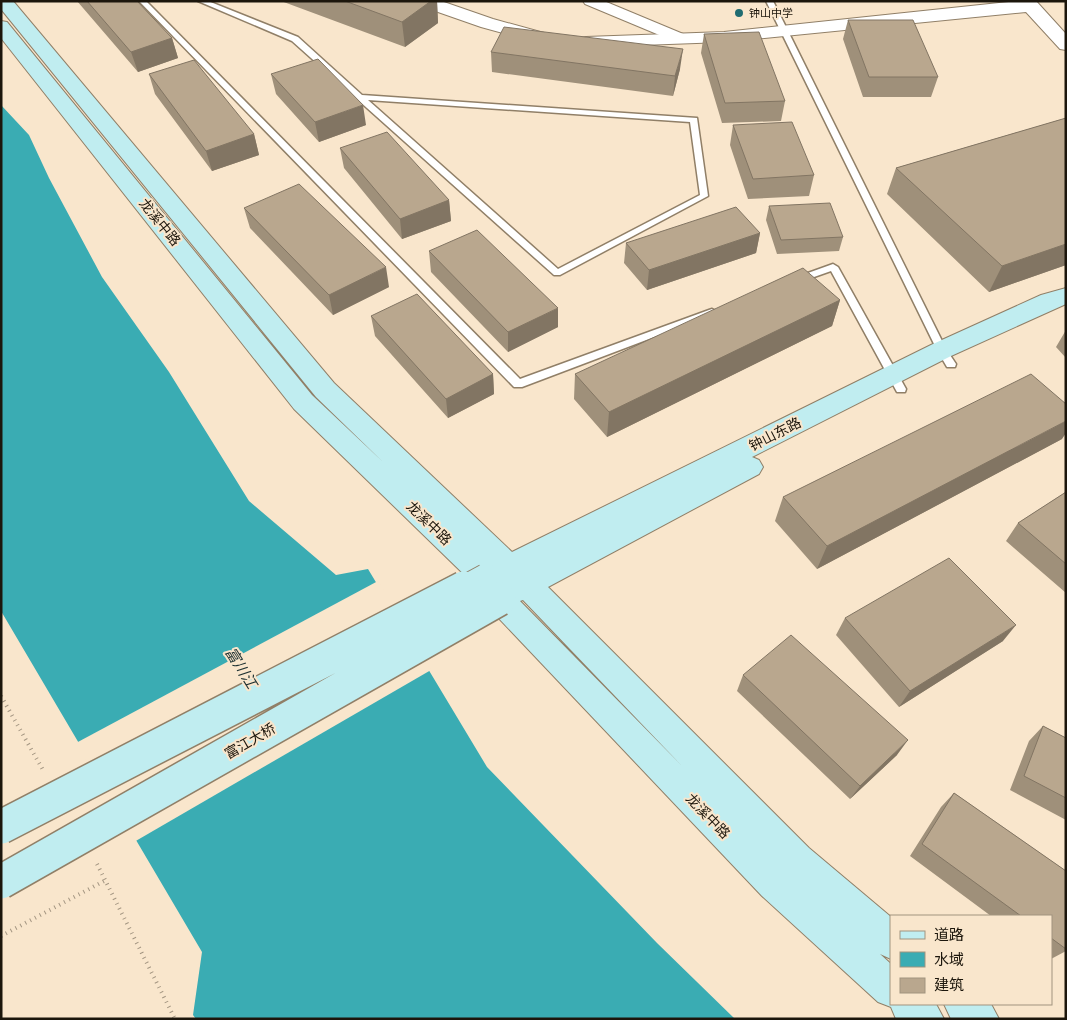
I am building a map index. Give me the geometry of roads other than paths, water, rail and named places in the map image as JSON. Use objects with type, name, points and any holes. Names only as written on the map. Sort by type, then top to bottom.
[{"type":"main road","name":"龙溪中路","points":[[4,1],[325,390],[505,582],[774,884],[890,988]]},
{"type":"main road","name":"龙溪中路","points":[[1,26],[303,402],[505,582],[797,860],[890,940]]},
{"type":"main road","name":"钟山东路","points":[[505,582],[947,357],[1049,301],[1066,296]]},
{"type":"main road","name":"钟山东路","points":[[947,357],[1066,308]]},
{"type":"main road","points":[[1,827],[505,582]]},
{"type":"main road","name":"富江大桥","points":[[1,882],[505,582]]},
{"type":"main road","points":[[909,1005],[924,1019]]},
{"type":"main road","points":[[964,1005],[980,1019]]},
{"type":"street","points":[[424,1],[487,23],[537,36],[562,40],[622,42],[724,37],[1028,3],[1066,45]]},
{"type":"street","points":[[590,1],[682,39]]},
{"type":"lane","points":[[142,1],[518,384],[722,308]]},
{"type":"lane","points":[[201,1],[295,39],[359,97],[557,273],[704,196],[694,120],[359,97]]},
{"type":"lane","points":[[769,1],[786,31],[947,357]]},
{"type":"lane","points":[[787,284],[833,267],[897,382]]},
{"type":"water","name":"富川江","points":[[1,105],[29,135],[49,178],[102,277],[169,372],[249,501],[336,575],[368,569],[487,767],[657,943],[735,1019],[196,1019],[193,1015],[202,952],[1,611]]},
{"type":"place","name":"钟山中学","points":[[739,13]]}]
